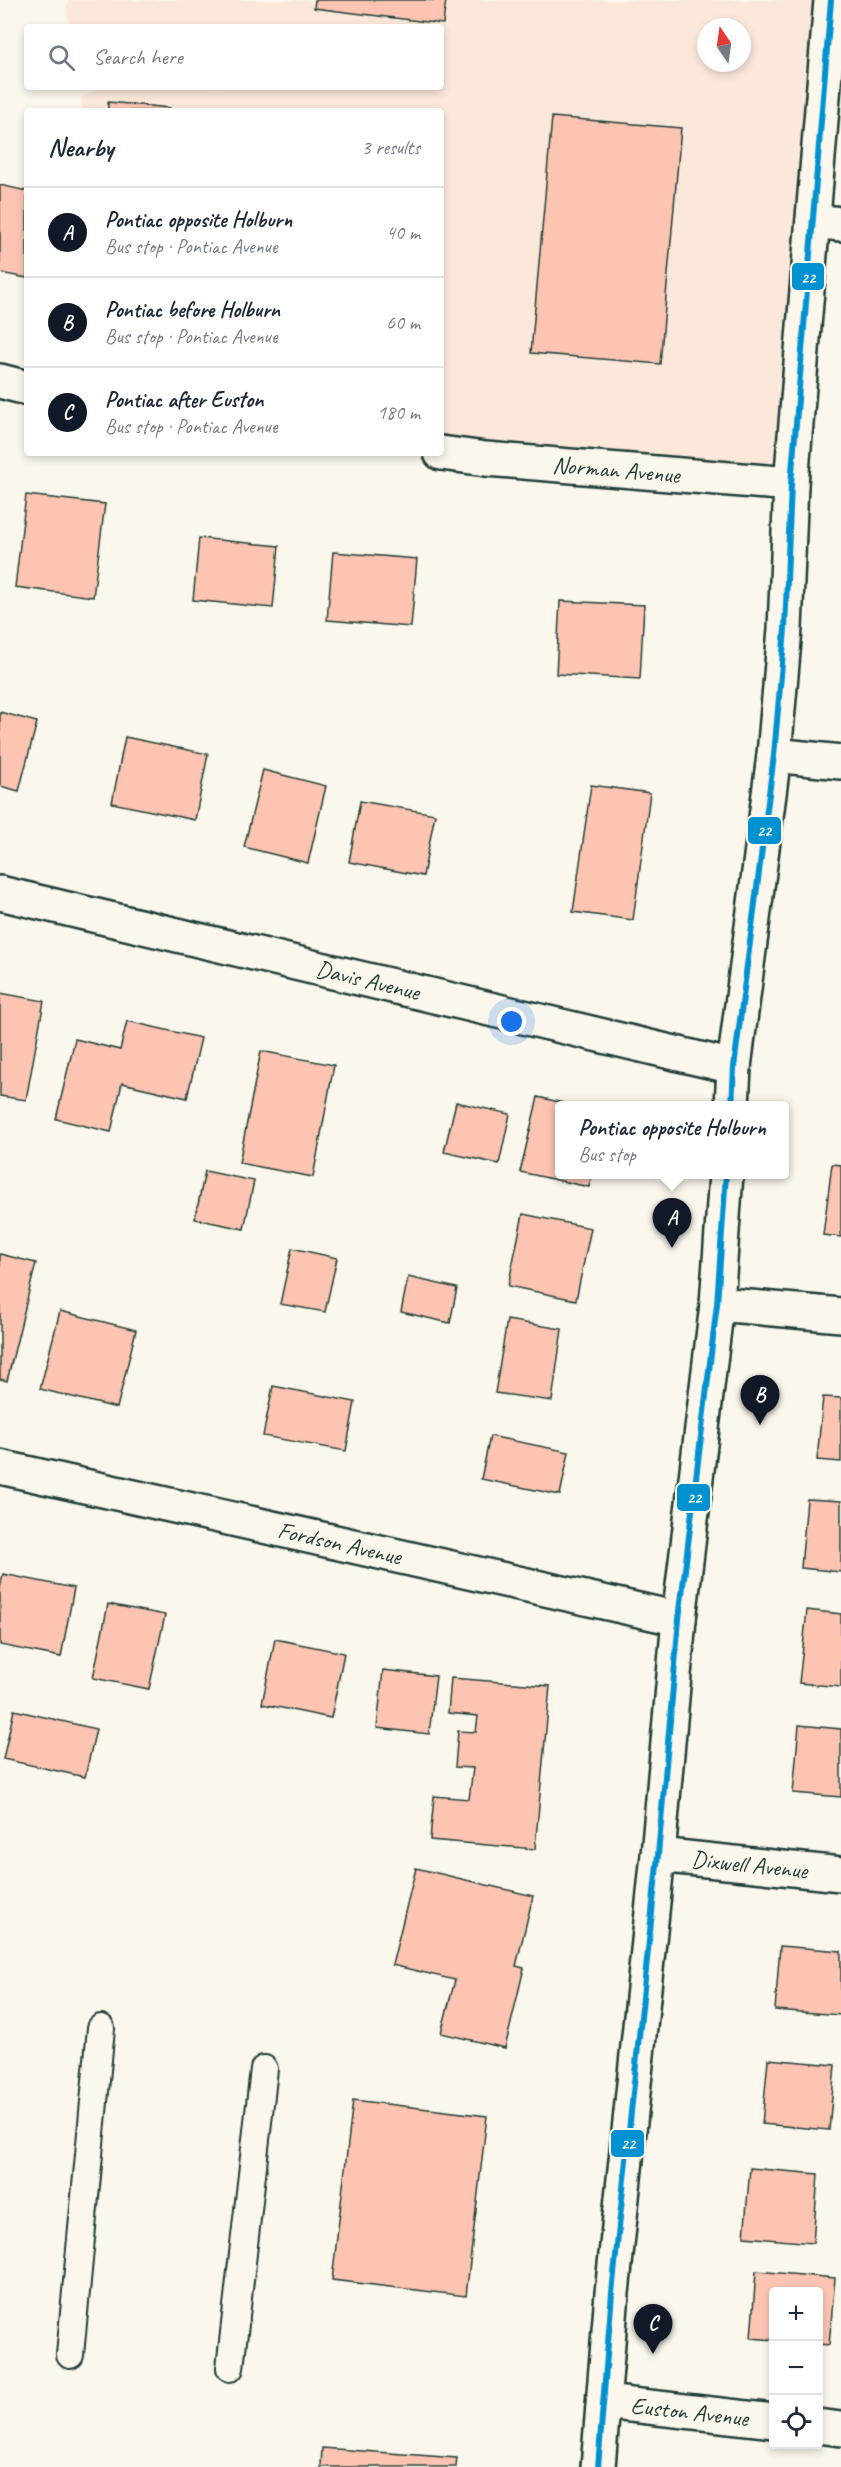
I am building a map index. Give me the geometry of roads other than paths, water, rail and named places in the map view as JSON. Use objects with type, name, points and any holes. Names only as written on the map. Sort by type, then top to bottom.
[{"type":"main road","points":[[732,1101],[774,755],[785,629],[791,484],[827,222],[831,0]]},
{"type":"main road","points":[[0,381],[24,387]]},
{"type":"main road","name":"Norman Avenue","points":[[444,453],[486,459],[791,484]]},
{"type":"main road","points":[[774,755],[841,762]]},
{"type":"main road","name":"Davis Avenue","points":[[0,893],[735,1067]]},
{"type":"main road","points":[[598,2467],[612,2293],[658,1856],[679,1619],[717,1304],[726,1179]]},
{"type":"main road","points":[[717,1304],[841,1315]]},
{"type":"main road","name":"Fordson Avenue","points":[[0,1467],[679,1619]]},
{"type":"main road","name":"Dixwell Avenue","points":[[658,1856],[841,1874]]},
{"type":"main road","name":"Euston Avenue","points":[[604,2402],[769,2420]]},
{"type":"main road","points":[[823,2427],[841,2429]]},
{"type":"lane","points":[[70,2355],[101,2028]]},
{"type":"lane","points":[[230,2368],[264,2069]]},
{"type":"place","name":"Pontiac opposite Holburn","points":[[672,1248]]},
{"type":"place","name":"Pontiac before Holburn","points":[[760,1425]]},
{"type":"place","name":"Pontiac after Euston","points":[[653,2354]]}]
